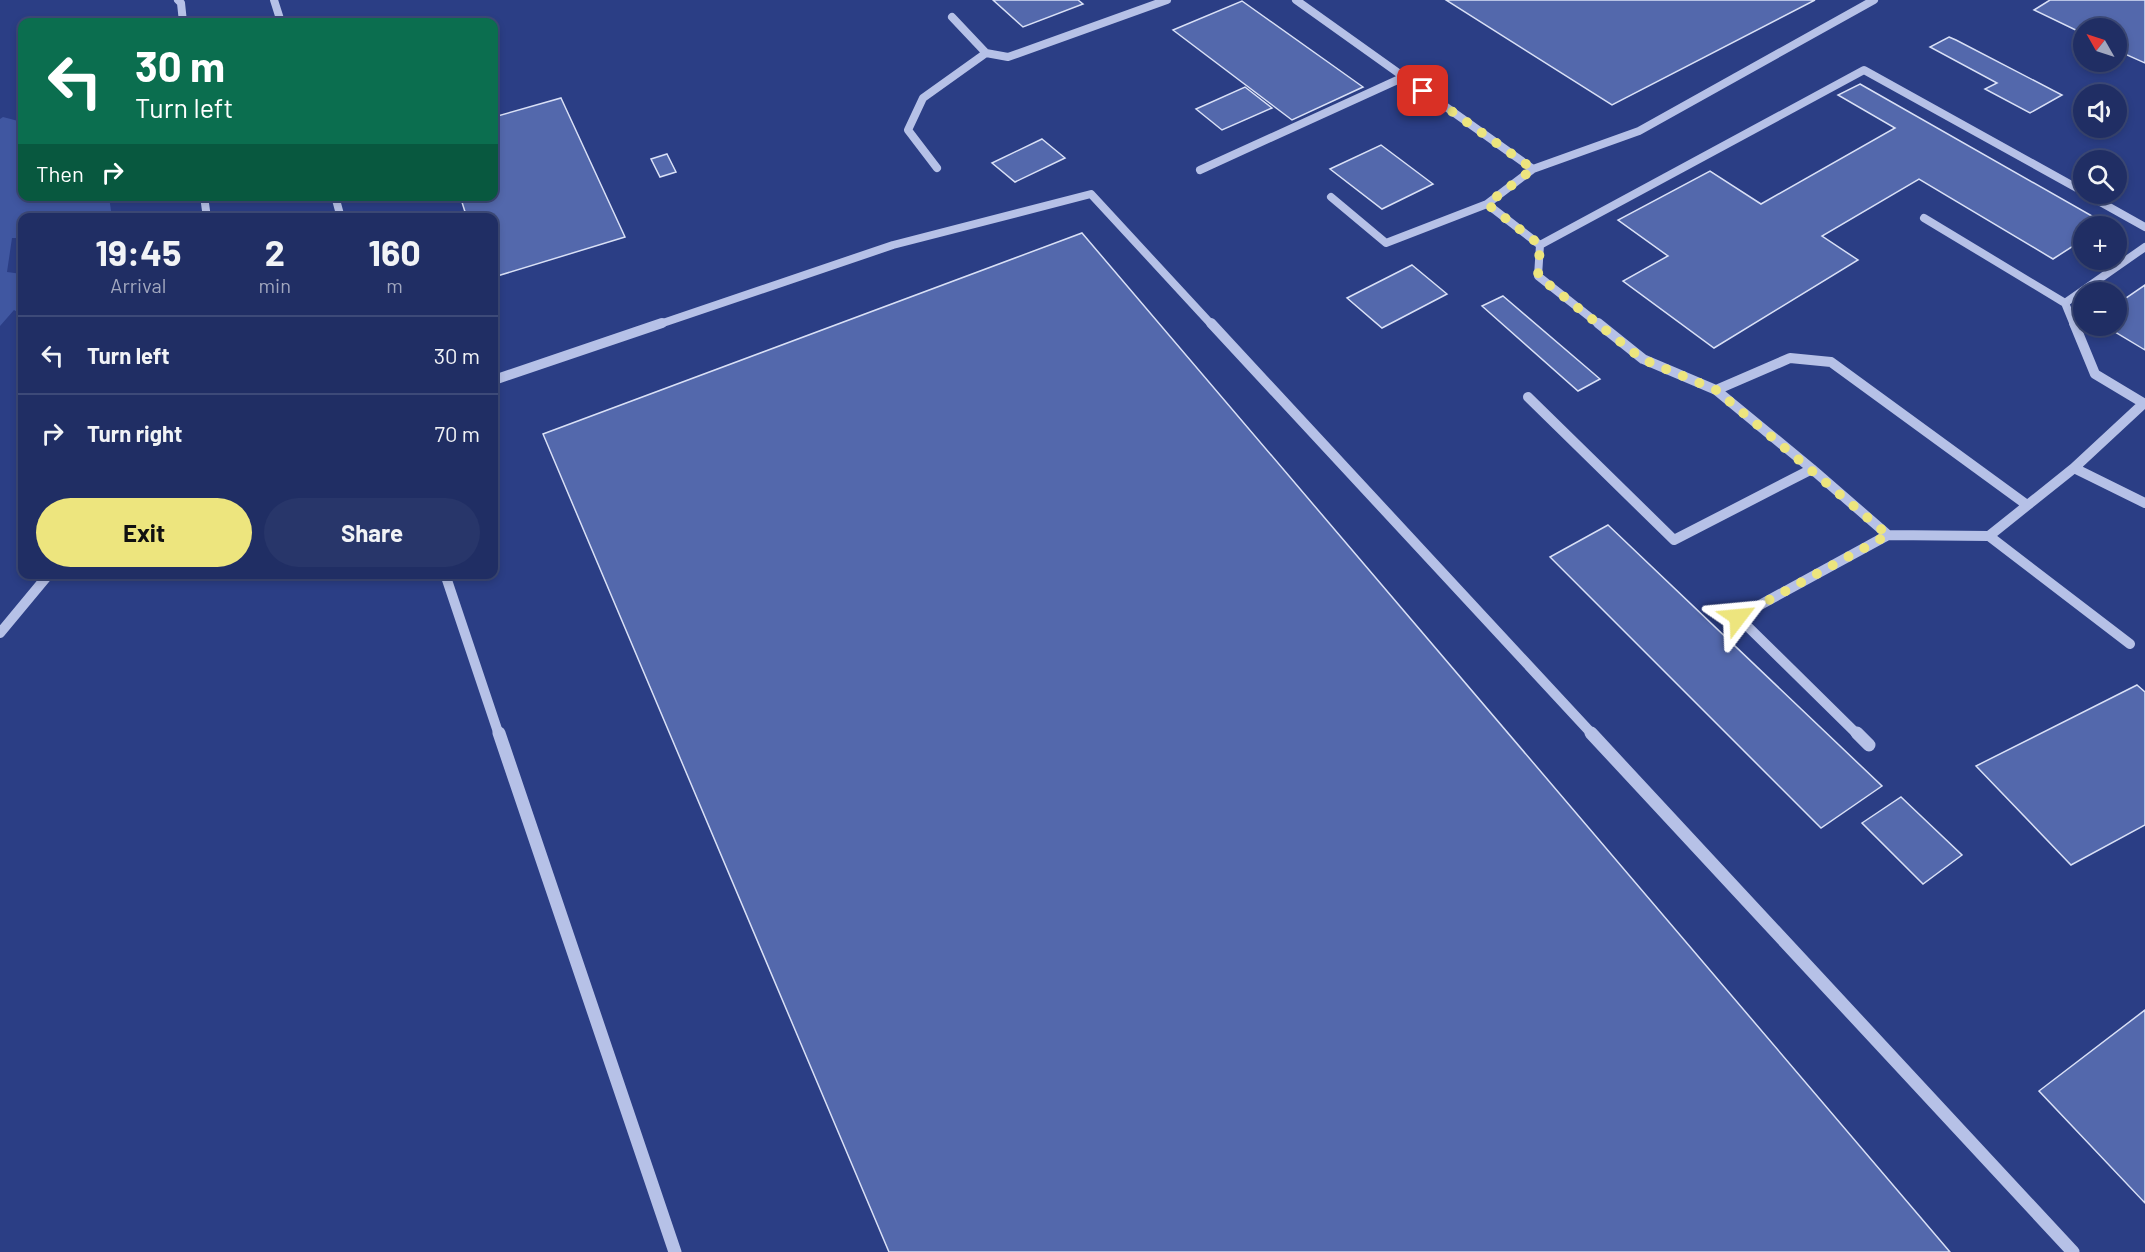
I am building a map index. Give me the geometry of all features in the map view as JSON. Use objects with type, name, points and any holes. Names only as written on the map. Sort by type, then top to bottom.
[{"type":"lane","points":[[178,0],[181,3],[183,18]]},
{"type":"lane","points":[[274,0],[280,18]]},
{"type":"lane","points":[[952,17],[986,53],[1008,57],[1167,0]]},
{"type":"lane","points":[[1296,0],[1533,169]]},
{"type":"lane","points":[[1331,197],[1386,243],[1487,204],[1533,169],[1639,131],[1874,0]]},
{"type":"lane","points":[[937,168],[908,129],[923,98],[986,53]]},
{"type":"lane","points":[[1540,245],[1864,70],[2073,186]]},
{"type":"lane","points":[[1200,170],[1404,78]]},
{"type":"lane","points":[[498,379],[894,245],[1091,194],[2073,1252]]},
{"type":"lane","points":[[1487,204],[1540,245]]},
{"type":"lane","points":[[2105,204],[2145,226]]},
{"type":"lane","points":[[1924,218],[2064,303],[2095,374],[2144,404],[2074,468],[1989,536]]},
{"type":"lane","points":[[1540,245],[1538,276],[1642,359],[1716,390],[1888,535]]},
{"type":"lane","points":[[2064,303],[2145,247]]},
{"type":"lane","points":[[1716,390],[1790,358],[1831,362],[2027,505]]},
{"type":"lane","points":[[1528,397],[1674,540],[1812,469]]},
{"type":"lane","points":[[2074,468],[2145,503]]},
{"type":"lane","points":[[1869,745],[1738,617],[1888,535],[1989,536],[2130,644]]},
{"type":"lane","points":[[0,633],[45,579]]},
{"type":"lane","points":[[447,579],[675,1252]]},
{"type":"shaded area","points":[[3,117],[18,121],[18,201],[110,201],[111,213],[18,213],[18,238],[12,238],[7,272],[18,273],[18,312],[14,310],[0,326],[0,119]]},
{"type":"building","points":[[993,0],[1078,0],[1083,4],[1023,27]]},
{"type":"building","points":[[1446,0],[1815,0],[1612,105]]},
{"type":"building","points":[[2050,0],[2145,0],[2145,63],[2127,55],[2127,18],[2073,18],[2073,29],[2034,10]]},
{"type":"building","points":[[1242,1],[1363,87],[1292,120],[1173,30]]},
{"type":"building","points":[[1949,37],[2062,95],[2030,113],[1985,89],[1997,83],[1930,47]]},
{"type":"building","points":[[1860,84],[2092,216],[2073,216],[2073,246],[2053,259],[1919,179],[1822,236],[1858,260],[1714,348],[1623,281],[1668,256],[1618,220],[1710,171],[1761,204],[1895,128],[1838,95]]},
{"type":"building","points":[[1245,87],[1272,108],[1222,130],[1196,109]]},
{"type":"building","points":[[561,98],[625,237],[498,276],[498,213],[465,213],[462,201],[498,201],[498,116]]},
{"type":"building","points":[[1042,139],[1065,158],[1015,182],[992,163]]},
{"type":"building","points":[[1381,145],[1433,184],[1382,209],[1330,169]]},
{"type":"building","points":[[667,154],[676,172],[660,177],[651,159]]},
{"type":"building","points":[[1082,233],[1950,1252],[889,1252],[543,434]]},
{"type":"building","points":[[1412,265],[1447,294],[1382,328],[1347,298]]},
{"type":"building","points":[[2145,285],[2145,350],[2122,336],[2127,336],[2127,297]]},
{"type":"building","points":[[1503,296],[1600,379],[1578,391],[1482,306]]},
{"type":"building","points":[[1608,525],[1882,786],[1821,828],[1550,557]]},
{"type":"building","points":[[2137,685],[2145,692],[2145,825],[2071,865],[1976,766]]},
{"type":"building","points":[[1901,797],[1962,855],[1923,884],[1862,823]]},
{"type":"building","points":[[2145,1010],[2145,1203],[2039,1091]]},
{"type":"route","points":[[1423,91],[1533,169],[1487,204],[1540,245],[1538,276],[1642,359],[1716,390],[1888,535],[1738,617]]}]
